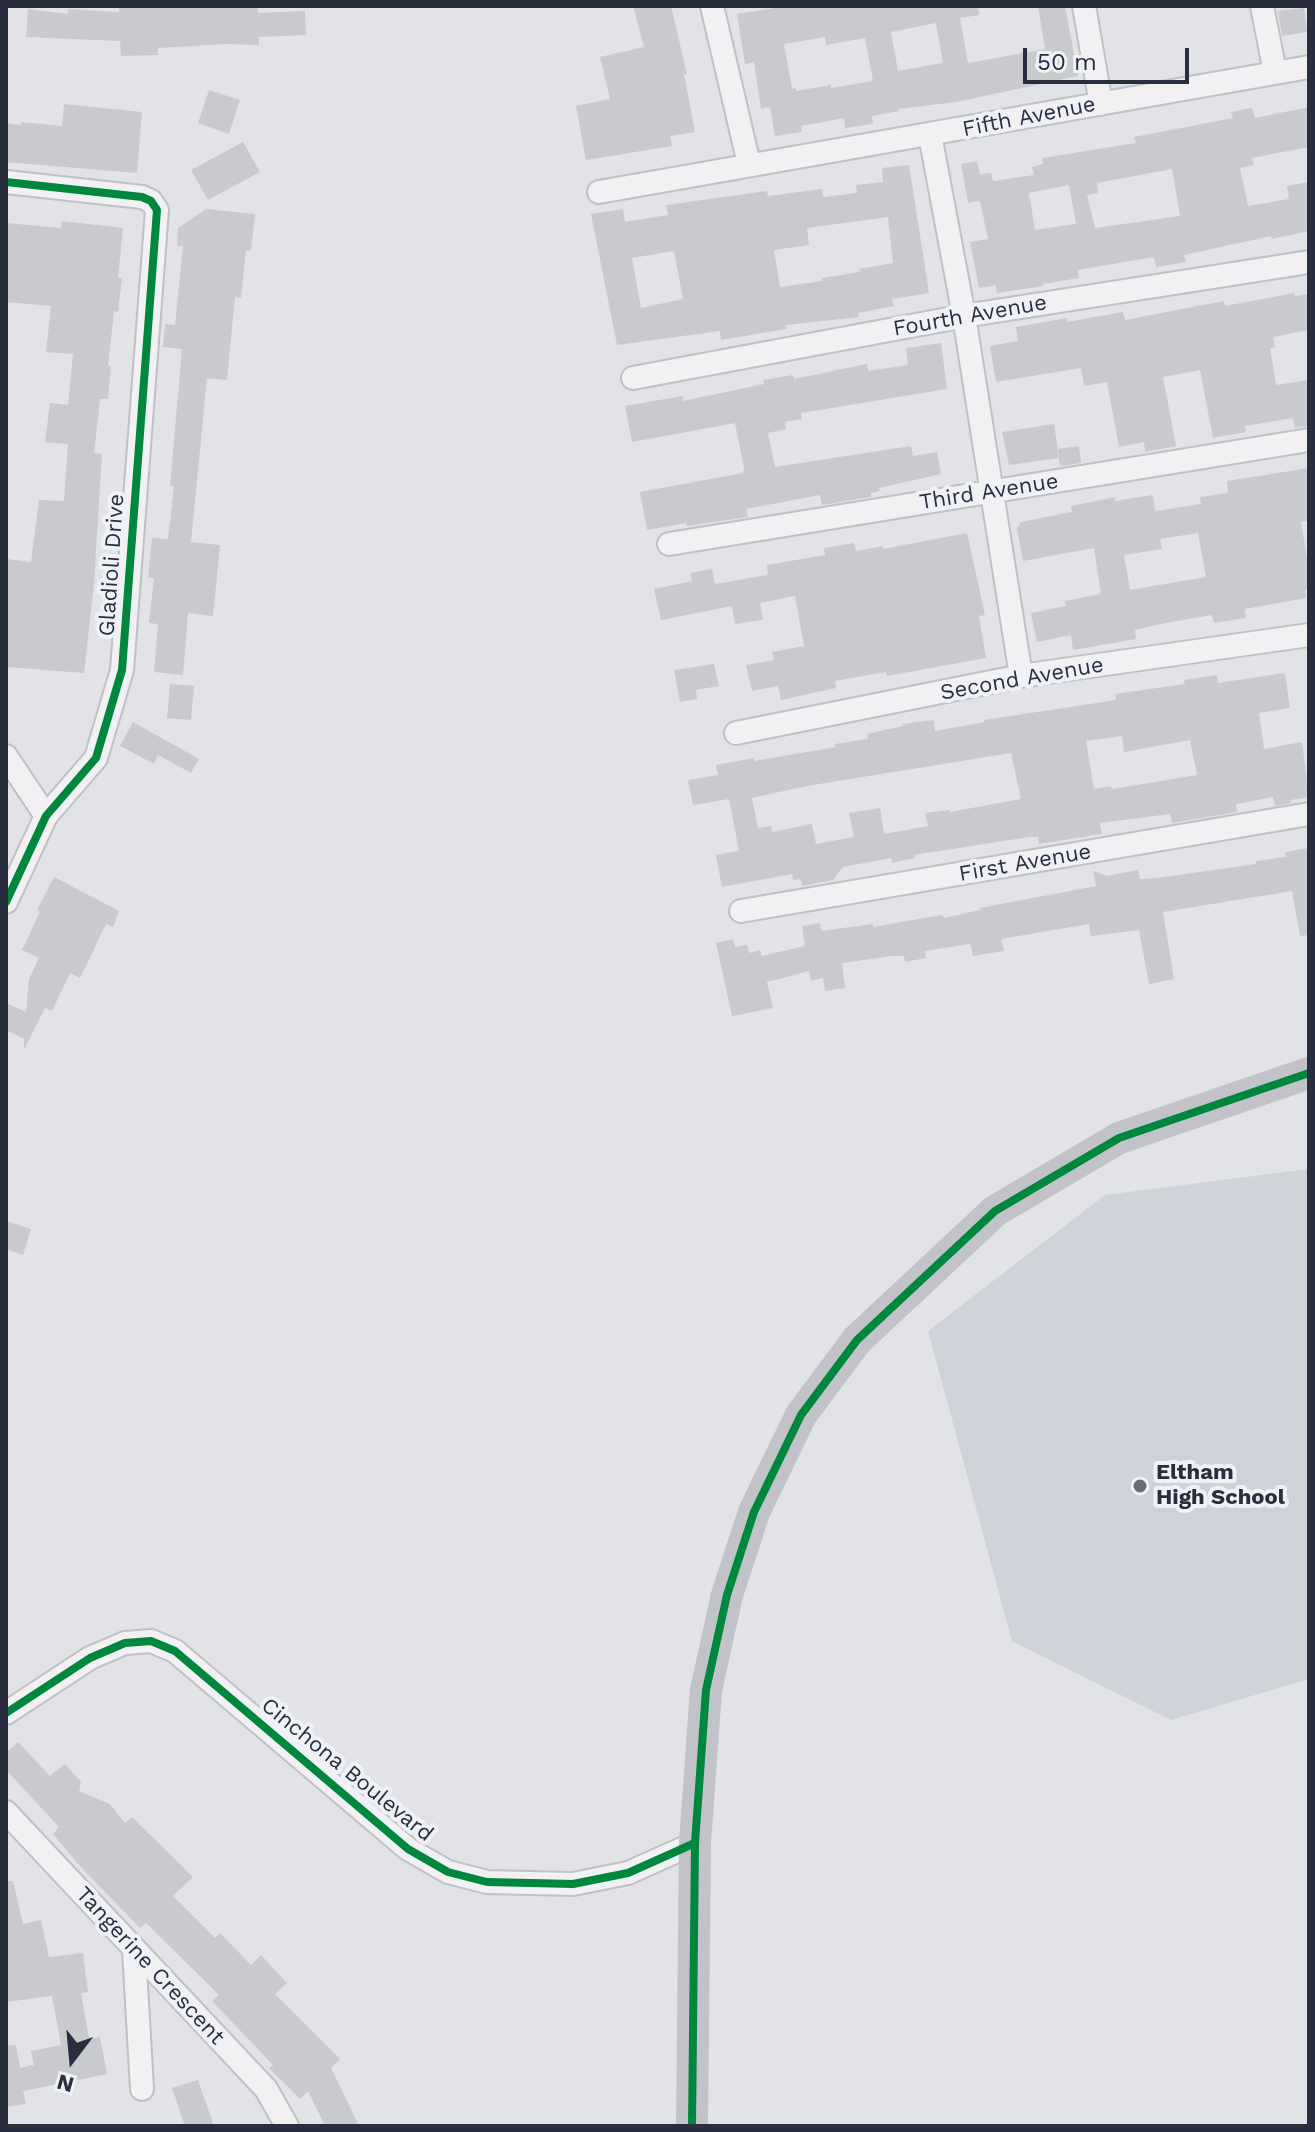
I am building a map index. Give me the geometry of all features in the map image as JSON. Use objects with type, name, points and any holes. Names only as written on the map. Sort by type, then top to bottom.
[{"type":"street","points":[[712,6],[749,164]]},
{"type":"street","points":[[1084,6],[1101,104]]},
{"type":"street","points":[[1262,6],[1275,72]]},
{"type":"street","name":"Fifth Avenue","points":[[599,192],[1309,67]]},
{"type":"street","points":[[930,135],[964,316],[1021,676]]},
{"type":"street","name":"Gladioli Drive","points":[[6,182],[142,197],[151,201],[157,210],[122,670],[96,758],[46,816],[6,902]]},
{"type":"street","name":"Fourth Avenue","points":[[633,378],[964,316],[1309,262]]},
{"type":"street","name":"Third Avenue","points":[[669,544],[1309,440]]},
{"type":"street","name":"Second Avenue","points":[[736,733],[1021,676],[1309,635]]},
{"type":"street","points":[[6,756],[46,816]]},
{"type":"street","name":"First Avenue","points":[[741,911],[1309,814]]},
{"type":"street","points":[[692,2126],[695,1843],[706,1690],[727,1595],[754,1512],[801,1415],[857,1340],[995,1211],[1119,1138],[1309,1073]]},
{"type":"street","name":"Cinchona Boulevard","points":[[6,1713],[90,1658],[125,1643],[151,1641],[175,1651],[408,1849],[448,1872],[487,1882],[573,1884],[628,1873],[695,1843]]},
{"type":"street","name":"Tangerine Crescent","points":[[6,1812],[266,2089],[287,2126]]},
{"type":"street","points":[[134,1950],[142,2089]]},
{"type":"shaded area","name":"Eltham High School","points":[[1309,1169],[1309,1679],[1171,1720],[1012,1641],[928,1331],[1105,1195]]},
{"type":"building","points":[[119,6],[258,6],[258,13],[305,11],[306,35],[259,37],[259,45],[158,48],[158,55],[121,56],[120,41],[26,37],[28,9],[68,14],[68,9],[119,12]]},
{"type":"building","points":[[633,6],[671,6],[687,74],[684,74],[695,132],[670,136],[672,146],[586,160],[576,106],[610,99],[600,57],[644,47]]},
{"type":"building","points":[[787,6],[978,6],[979,15],[960,18],[968,63],[1045,49],[1038,6],[1065,6],[1078,76],[956,102],[898,109],[872,116],[873,124],[845,128],[844,118],[801,126],[802,132],[775,136],[770,107],[761,109],[754,62],[745,64],[737,14]],"holes":[[[936,23],[943,63],[898,71],[891,32]],[[825,37],[826,45],[865,38],[873,81],[831,88],[831,85],[792,89],[784,44]]]},
{"type":"building","points":[[1304,8],[1307,32],[1282,36],[1278,11]]},
{"type":"building","points":[[209,90],[240,100],[229,134],[198,123]]},
{"type":"building","points":[[64,104],[142,112],[137,173],[6,162],[6,123],[62,126]]},
{"type":"building","points":[[1309,107],[1309,147],[1252,158],[1254,165],[1240,168],[1248,206],[1289,199],[1287,186],[1309,182],[1309,231],[1184,255],[1186,262],[1156,267],[1154,257],[1078,270],[1079,278],[1043,286],[997,293],[996,285],[979,288],[970,242],[988,239],[980,201],[968,203],[961,164],[977,161],[980,174],[991,173],[993,181],[1034,175],[1032,167],[1043,164],[1042,158],[1136,143],[1134,137],[1233,118],[1231,112],[1252,108],[1255,118]],"holes":[[[1172,169],[1180,216],[1095,228],[1087,195],[1098,193],[1097,183]],[[1069,185],[1076,224],[1035,230],[1029,193]]]},
{"type":"building","points":[[243,142],[260,172],[208,200],[191,170]]},
{"type":"building","points":[[909,165],[929,293],[892,299],[894,306],[858,313],[859,317],[786,325],[786,329],[721,340],[720,331],[617,345],[591,214],[623,209],[625,222],[668,215],[666,205],[767,191],[768,196],[822,189],[823,197],[857,193],[856,185],[883,182],[882,168]],"holes":[[[888,217],[893,263],[822,278],[822,281],[780,287],[774,250],[809,245],[807,228]],[[674,251],[683,299],[641,308],[632,258]]]},
{"type":"building","points":[[206,209],[255,214],[251,251],[246,250],[241,298],[235,297],[227,380],[207,378],[191,542],[220,545],[213,616],[188,613],[183,675],[154,672],[158,624],[149,623],[154,578],[148,578],[152,538],[168,539],[174,486],[170,486],[182,349],[163,347],[165,324],[175,325],[183,246],[177,246],[178,228]]},
{"type":"building","points":[[62,221],[123,228],[118,278],[122,278],[118,312],[114,311],[108,399],[100,399],[94,453],[102,454],[94,583],[84,673],[6,667],[6,559],[31,562],[39,500],[64,501],[68,444],[45,442],[50,403],[68,405],[73,354],[46,352],[51,306],[6,302],[6,223],[61,228]]},
{"type":"building","points":[[1294,293],[1295,296],[1309,294],[1309,330],[1273,337],[1275,347],[1270,348],[1276,385],[1309,380],[1309,426],[1295,428],[1293,418],[1245,426],[1246,432],[1213,438],[1200,370],[1163,377],[1176,446],[1145,452],[1144,442],[1119,447],[1107,382],[1084,386],[1081,368],[996,382],[990,346],[1018,341],[1016,327],[1123,312],[1125,320],[1224,301],[1225,306]]},
{"type":"building","points":[[941,343],[947,389],[801,413],[802,419],[785,422],[786,429],[768,433],[775,467],[911,446],[913,456],[937,452],[941,474],[879,488],[880,491],[871,493],[871,497],[822,505],[820,495],[746,509],[748,517],[647,530],[640,492],[743,473],[744,468],[735,423],[632,442],[625,406],[683,396],[683,401],[764,384],[763,380],[793,375],[794,379],[867,364],[868,371],[908,365],[906,348]]},
{"type":"building","points":[[1054,424],[1059,458],[1009,465],[1002,432]]},
{"type":"building","points":[[1079,446],[1081,463],[1060,466],[1057,449]]},
{"type":"building","points":[[1309,468],[1309,520],[1301,522],[1309,570],[1306,598],[1245,609],[1246,618],[1214,623],[1212,615],[1165,623],[1135,630],[1136,639],[1073,650],[1071,635],[1037,642],[1031,613],[1066,606],[1065,601],[1101,594],[1094,548],[1023,561],[1017,529],[1021,522],[1072,512],[1071,506],[1115,497],[1115,501],[1153,495],[1155,511],[1201,504],[1200,497],[1228,493],[1227,481]],"holes":[[[1198,533],[1206,577],[1130,590],[1124,555],[1162,549],[1160,539]]]},
{"type":"building","points":[[967,533],[985,615],[979,616],[986,658],[887,676],[886,672],[835,681],[836,688],[781,700],[778,686],[752,691],[746,665],[774,660],[772,652],[804,646],[795,596],[760,603],[763,620],[735,624],[732,606],[661,620],[654,589],[692,581],[690,573],[712,569],[715,584],[768,575],[767,565],[825,555],[824,548],[854,543],[856,551],[883,546],[883,549]]},
{"type":"building","points":[[714,664],[719,686],[696,690],[697,699],[680,702],[674,670]]},
{"type":"building","points":[[1285,673],[1290,708],[1259,713],[1264,749],[1302,742],[1309,797],[1275,806],[1273,797],[1236,804],[1237,812],[1172,823],[1170,814],[1100,823],[1102,834],[1039,844],[1038,837],[1029,837],[914,855],[915,858],[892,863],[891,858],[843,867],[833,880],[802,886],[801,879],[793,880],[792,874],[722,887],[716,855],[739,851],[729,799],[693,805],[688,780],[718,775],[716,765],[836,747],[835,744],[868,739],[867,734],[903,724],[934,720],[935,731],[984,720],[1116,700],[1115,694],[1185,684],[1184,680],[1217,675],[1218,683]],"holes":[[[1122,736],[1124,752],[1190,740],[1197,775],[1112,789],[1111,786],[1094,789],[1086,741]],[[1011,753],[1021,799],[950,812],[925,813],[928,826],[884,834],[880,808],[849,813],[854,837],[816,844],[812,824],[772,832],[771,826],[758,828],[752,798],[807,786]]]},
{"type":"building","points":[[170,684],[194,686],[191,720],[167,718]]},
{"type":"building","points":[[133,722],[199,759],[191,773],[158,755],[154,764],[120,746]]},
{"type":"building","points":[[1309,848],[1309,935],[1300,936],[1292,891],[1163,912],[1174,979],[1149,984],[1139,930],[1091,936],[1089,924],[1001,939],[1004,951],[973,956],[970,944],[925,951],[926,958],[905,962],[904,956],[892,956],[842,963],[845,988],[825,991],[823,978],[811,981],[809,971],[767,982],[773,1008],[732,1016],[716,943],[733,939],[735,947],[747,945],[749,953],[760,950],[762,956],[805,946],[802,926],[820,923],[821,931],[873,924],[873,927],[942,915],[945,918],[980,908],[1096,886],[1093,871],[1107,876],[1138,870],[1140,879],[1157,878],[1256,864],[1256,861],[1286,857],[1285,852]]},
{"type":"building","points":[[54,877],[119,911],[113,927],[106,924],[80,978],[70,973],[52,1011],[45,1008],[24,1050],[24,1039],[6,1030],[6,1003],[26,1012],[29,979],[39,958],[22,950]]},
{"type":"building","points":[[6,1221],[31,1229],[23,1255],[6,1249]]},
{"type":"building","points":[[18,1742],[50,1776],[65,1764],[81,1782],[79,1791],[110,1804],[125,1823],[132,1817],[193,1877],[173,1896],[215,1938],[220,1933],[251,1965],[261,1955],[287,1983],[275,1994],[340,2059],[331,2068],[359,2126],[325,2126],[308,2091],[300,2099],[269,2068],[273,2065],[212,2001],[219,1995],[146,1923],[140,1928],[79,1865],[53,1834],[59,1827],[6,1770],[6,1753]]},
{"type":"building","points":[[6,1881],[13,1881],[23,1924],[41,1920],[49,1957],[83,1953],[88,1992],[81,1993],[89,2039],[100,2037],[107,2074],[23,2091],[26,2104],[6,2107],[6,2046],[16,2045],[20,2068],[34,2065],[31,2051],[61,2045],[52,1996],[6,2002]]},
{"type":"building","points":[[198,2080],[214,2126],[185,2126],[172,2088]]},
{"type":"cycle path","points":[[6,182],[142,197],[151,201],[157,210],[122,670],[96,758],[46,816],[6,902]]},
{"type":"cycle path","points":[[692,2126],[695,1843],[706,1690],[727,1595],[754,1512],[801,1415],[857,1340],[995,1211],[1119,1138],[1309,1073]]},
{"type":"cycle path","points":[[6,1713],[90,1658],[125,1643],[151,1641],[175,1651],[408,1849],[448,1872],[487,1882],[573,1884],[628,1873],[695,1843]]},
{"type":"place","name":"Eltham High School","points":[[1140,1486]]}]
